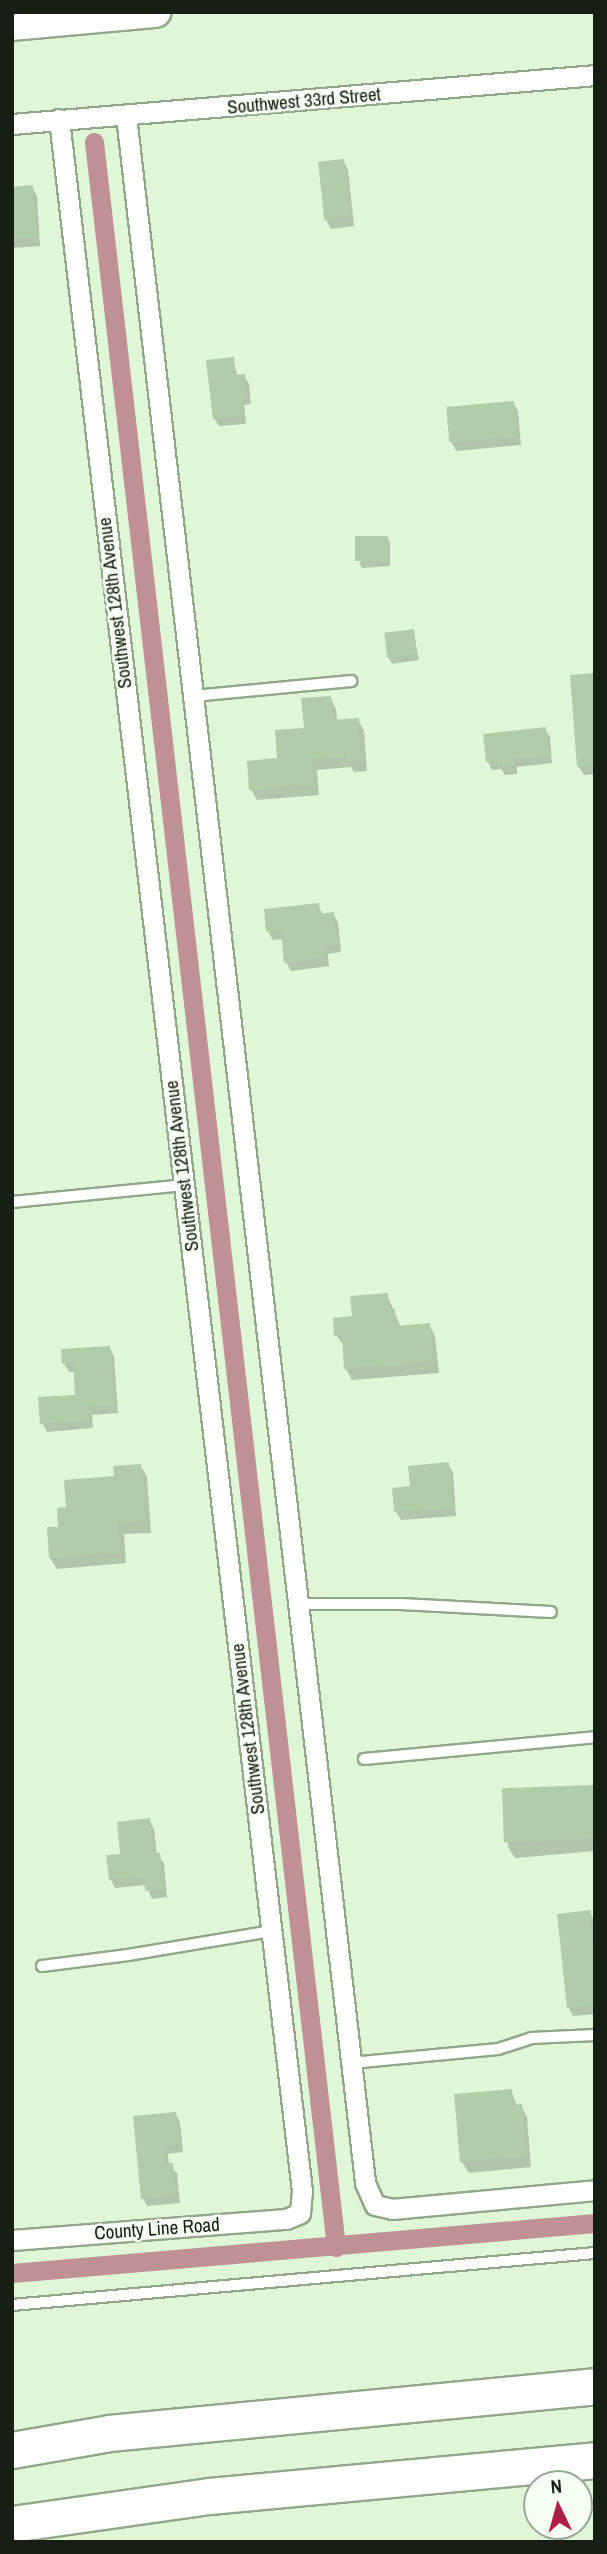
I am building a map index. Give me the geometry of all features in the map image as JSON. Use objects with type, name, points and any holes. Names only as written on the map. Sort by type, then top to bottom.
[{"type":"highway","points":[[12,2450],[109,2433],[595,2386]]},
{"type":"highway","points":[[12,2524],[209,2496],[595,2460]]},
{"type":"main road","points":[[12,25],[155,12]]},
{"type":"street","name":"Southwest 33rd Street","points":[[12,124],[595,75]]},
{"type":"street","points":[[126,116],[365,2183],[375,2205],[392,2209],[595,2190]]},
{"type":"street","name":"Southwest 128th Avenue","points":[[59,120],[302,2191],[300,2213]]},
{"type":"street","name":"County Line Road","points":[[12,2240],[286,2219],[300,2213]]},
{"type":"lane","points":[[193,696],[351,681]]},
{"type":"lane","points":[[12,1202],[184,1185]]},
{"type":"lane","points":[[298,1604],[401,1604],[551,1612]]},
{"type":"lane","points":[[364,1759],[595,1737]]},
{"type":"lane","points":[[42,1966],[128,1955],[271,1931]]},
{"type":"lane","points":[[351,2063],[498,2049],[531,2038],[595,2035]]},
{"type":"lane","points":[[12,2305],[595,2253]]},
{"type":"building","points":[[344,159],[350,218],[324,220],[318,162]]},
{"type":"building","points":[[33,185],[37,238],[12,240],[12,187]]},
{"type":"building","points":[[234,357],[235,375],[245,374],[247,396],[241,397],[243,416],[213,419],[206,360]]},
{"type":"building","points":[[514,401],[517,437],[449,443],[446,407]]},
{"type":"building","points":[[355,536],[388,536],[388,561],[355,561]]},
{"type":"building","points":[[414,629],[417,655],[387,658],[384,633]]},
{"type":"building","points":[[595,673],[595,766],[577,767],[570,675]]},
{"type":"building","points":[[331,696],[333,720],[359,718],[361,760],[345,761],[345,757],[312,759],[314,785],[249,790],[247,761],[277,758],[275,730],[304,728],[301,698]]},
{"type":"building","points":[[546,727],[549,755],[513,759],[514,766],[498,767],[497,761],[486,762],[483,734]]},
{"type":"building","points":[[319,903],[320,914],[334,912],[338,944],[324,946],[325,958],[284,963],[281,931],[266,932],[264,909]]},
{"type":"building","points":[[388,1293],[389,1309],[395,1309],[396,1326],[430,1323],[433,1362],[344,1369],[342,1335],[334,1336],[333,1318],[352,1316],[350,1296]]},
{"type":"building","points":[[110,1346],[114,1405],[88,1407],[90,1420],[40,1424],[38,1397],[75,1395],[73,1363],[62,1364],[61,1349]]},
{"type":"building","points":[[449,1462],[453,1508],[394,1512],[392,1488],[410,1486],[408,1466]]},
{"type":"building","points":[[141,1464],[146,1522],[119,1524],[121,1553],[49,1558],[47,1527],[58,1527],[57,1508],[66,1507],[64,1480],[114,1476],[113,1466]]},
{"type":"building","points":[[593,1785],[595,1839],[504,1842],[502,1788]]},
{"type":"building","points":[[150,1818],[154,1853],[160,1853],[164,1889],[145,1891],[144,1877],[109,1880],[106,1855],[120,1854],[117,1822]]},
{"type":"building","points":[[591,1910],[595,2006],[567,2008],[557,1914]]},
{"type":"building","points":[[512,2089],[513,2105],[522,2104],[526,2156],[460,2162],[454,2094]]},
{"type":"building","points":[[176,2112],[179,2144],[164,2146],[166,2163],[173,2163],[176,2195],[141,2199],[133,2116]]},
{"type":"waterway","points":[[94,142],[336,2247]]},
{"type":"waterway","points":[[12,2273],[595,2223]]}]
